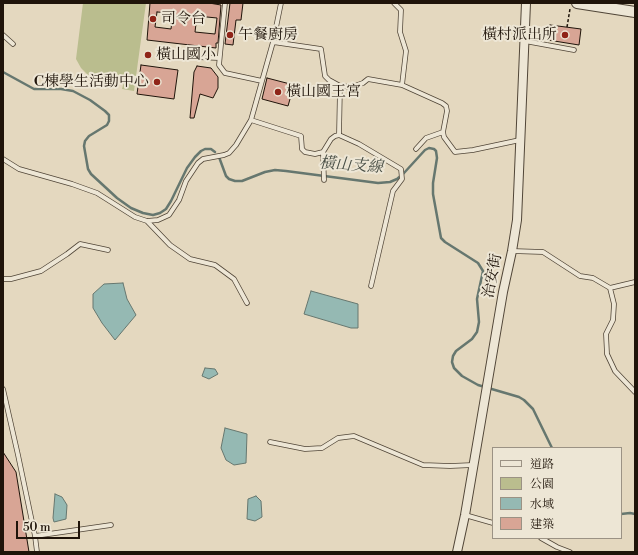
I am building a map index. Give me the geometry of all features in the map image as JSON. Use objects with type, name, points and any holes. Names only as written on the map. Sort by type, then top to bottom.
[{"type":"street","name":"治安街","points":[[457,552],[465,515],[503,292],[512,251],[516,220],[526,3]]},
{"type":"street","points":[[577,3],[635,12]]},
{"type":"lane","points":[[225,3],[219,65],[225,74],[262,81]]},
{"type":"lane","points":[[147,222],[158,220],[169,215],[179,200],[186,181],[198,163],[203,159],[224,156],[236,145],[251,120],[281,3]]},
{"type":"lane","points":[[396,3],[401,10],[400,32],[406,51],[402,85]]},
{"type":"lane","points":[[3,35],[14,44]]},
{"type":"lane","points":[[524,41],[574,50]]},
{"type":"lane","points":[[272,42],[321,49],[324,76],[340,86],[352,87],[363,83],[368,79],[402,85],[442,103],[446,106],[447,111],[443,132],[446,141],[455,152],[473,150],[520,140]]},
{"type":"lane","points":[[194,57],[220,58]]},
{"type":"lane","points":[[339,135],[340,86]]},
{"type":"lane","points":[[251,120],[301,136],[302,149],[305,152],[315,154],[323,152]]},
{"type":"lane","points":[[416,149],[426,138],[443,132]]},
{"type":"lane","points":[[324,180],[323,152],[331,140],[335,136],[339,135],[359,144],[401,169],[402,179],[393,191],[371,286]]},
{"type":"lane","points":[[3,159],[19,169],[72,184],[97,193],[135,217],[147,222],[170,245],[190,260],[215,265],[234,279],[246,303]]},
{"type":"lane","points":[[3,279],[11,279],[41,271],[80,244],[108,250]]},
{"type":"lane","points":[[512,251],[543,252],[580,276],[593,278],[610,288],[635,282]]},
{"type":"lane","points":[[610,288],[614,304],[612,320],[606,334],[607,354],[615,371],[635,392]]},
{"type":"lane","points":[[3,389],[35,536],[37,552]]},
{"type":"lane","points":[[270,442],[305,449],[322,448],[338,438],[354,436],[423,465],[473,465]]},
{"type":"lane","points":[[465,515],[492,523]]},
{"type":"lane","points":[[35,536],[111,525]]},
{"type":"lane","points":[[543,539],[570,552]]},
{"type":"path","points":[[567,27],[571,3]]},
{"type":"green space","points":[[83,3],[146,3],[134,91],[122,89],[125,78],[113,83],[99,82],[88,75],[81,68],[76,59]]},
{"type":"water","points":[[123,283],[127,299],[136,315],[115,340],[93,308],[93,294],[104,284]]},
{"type":"water","points":[[311,291],[358,304],[358,328],[351,328],[304,314]]},
{"type":"water","points":[[205,368],[215,369],[218,374],[209,379],[202,376]]},
{"type":"water","points":[[225,428],[247,434],[246,463],[234,465],[226,460],[221,448]]},
{"type":"water","points":[[55,494],[62,497],[67,505],[66,519],[54,522],[53,518]]},
{"type":"water","points":[[256,496],[261,501],[262,517],[255,521],[247,519],[248,499]]},
{"type":"building","points":[[150,3],[209,3],[221,5],[218,43],[216,43],[216,48],[147,40]],"holes":[[[157,12],[173,13],[171,29],[155,27]],[[197,16],[217,18],[215,34],[195,32]]]},
{"type":"building","points":[[230,3],[243,3],[241,20],[236,20],[233,45],[225,44]]},
{"type":"building","name":"橫村派出所","points":[[550,25],[581,29],[579,45],[548,40]]},
{"type":"building","name":"C棟學生活動中心","points":[[141,65],[178,70],[174,99],[137,94]]},
{"type":"building","points":[[197,66],[211,68],[218,77],[218,88],[213,98],[200,94],[194,118],[190,118],[194,72]]},
{"type":"building","name":"橫山國王宮","points":[[267,78],[294,85],[288,106],[262,99]]},
{"type":"building","points":[[3,452],[16,472],[29,552],[3,552]]},
{"type":"waterway","name":"橫山支線","points":[[3,72],[34,89],[61,89],[73,91],[90,100],[109,115],[107,125],[89,136],[85,141],[84,146],[88,169],[91,174],[117,198],[131,208],[143,213],[153,215],[166,209],[187,168],[195,157],[205,149],[211,149],[215,152]]},
{"type":"waterway","name":"橫山支線","points":[[219,157],[226,176],[235,181],[242,181],[265,172],[275,170],[378,183],[390,182],[397,179],[425,150],[429,148],[434,149],[436,151],[437,158],[433,183],[433,194],[441,238],[478,263],[483,271],[477,299],[479,322],[477,332],[472,339],[456,351],[452,362],[454,368],[462,376],[478,385],[519,397],[524,400],[533,409],[552,447]]},
{"type":"waterway","name":"橫山支線","points":[[622,514],[635,514]]},
{"type":"place","name":"司令台","points":[[153,19]]},
{"type":"place","name":"午餐廚房","points":[[230,35]]},
{"type":"place","name":"橫村派出所","points":[[565,35]]},
{"type":"place","name":"橫山國小","points":[[148,55]]},
{"type":"place","name":"C棟學生活動中心","points":[[157,82]]},
{"type":"place","name":"橫山國王宮","points":[[278,92]]}]
